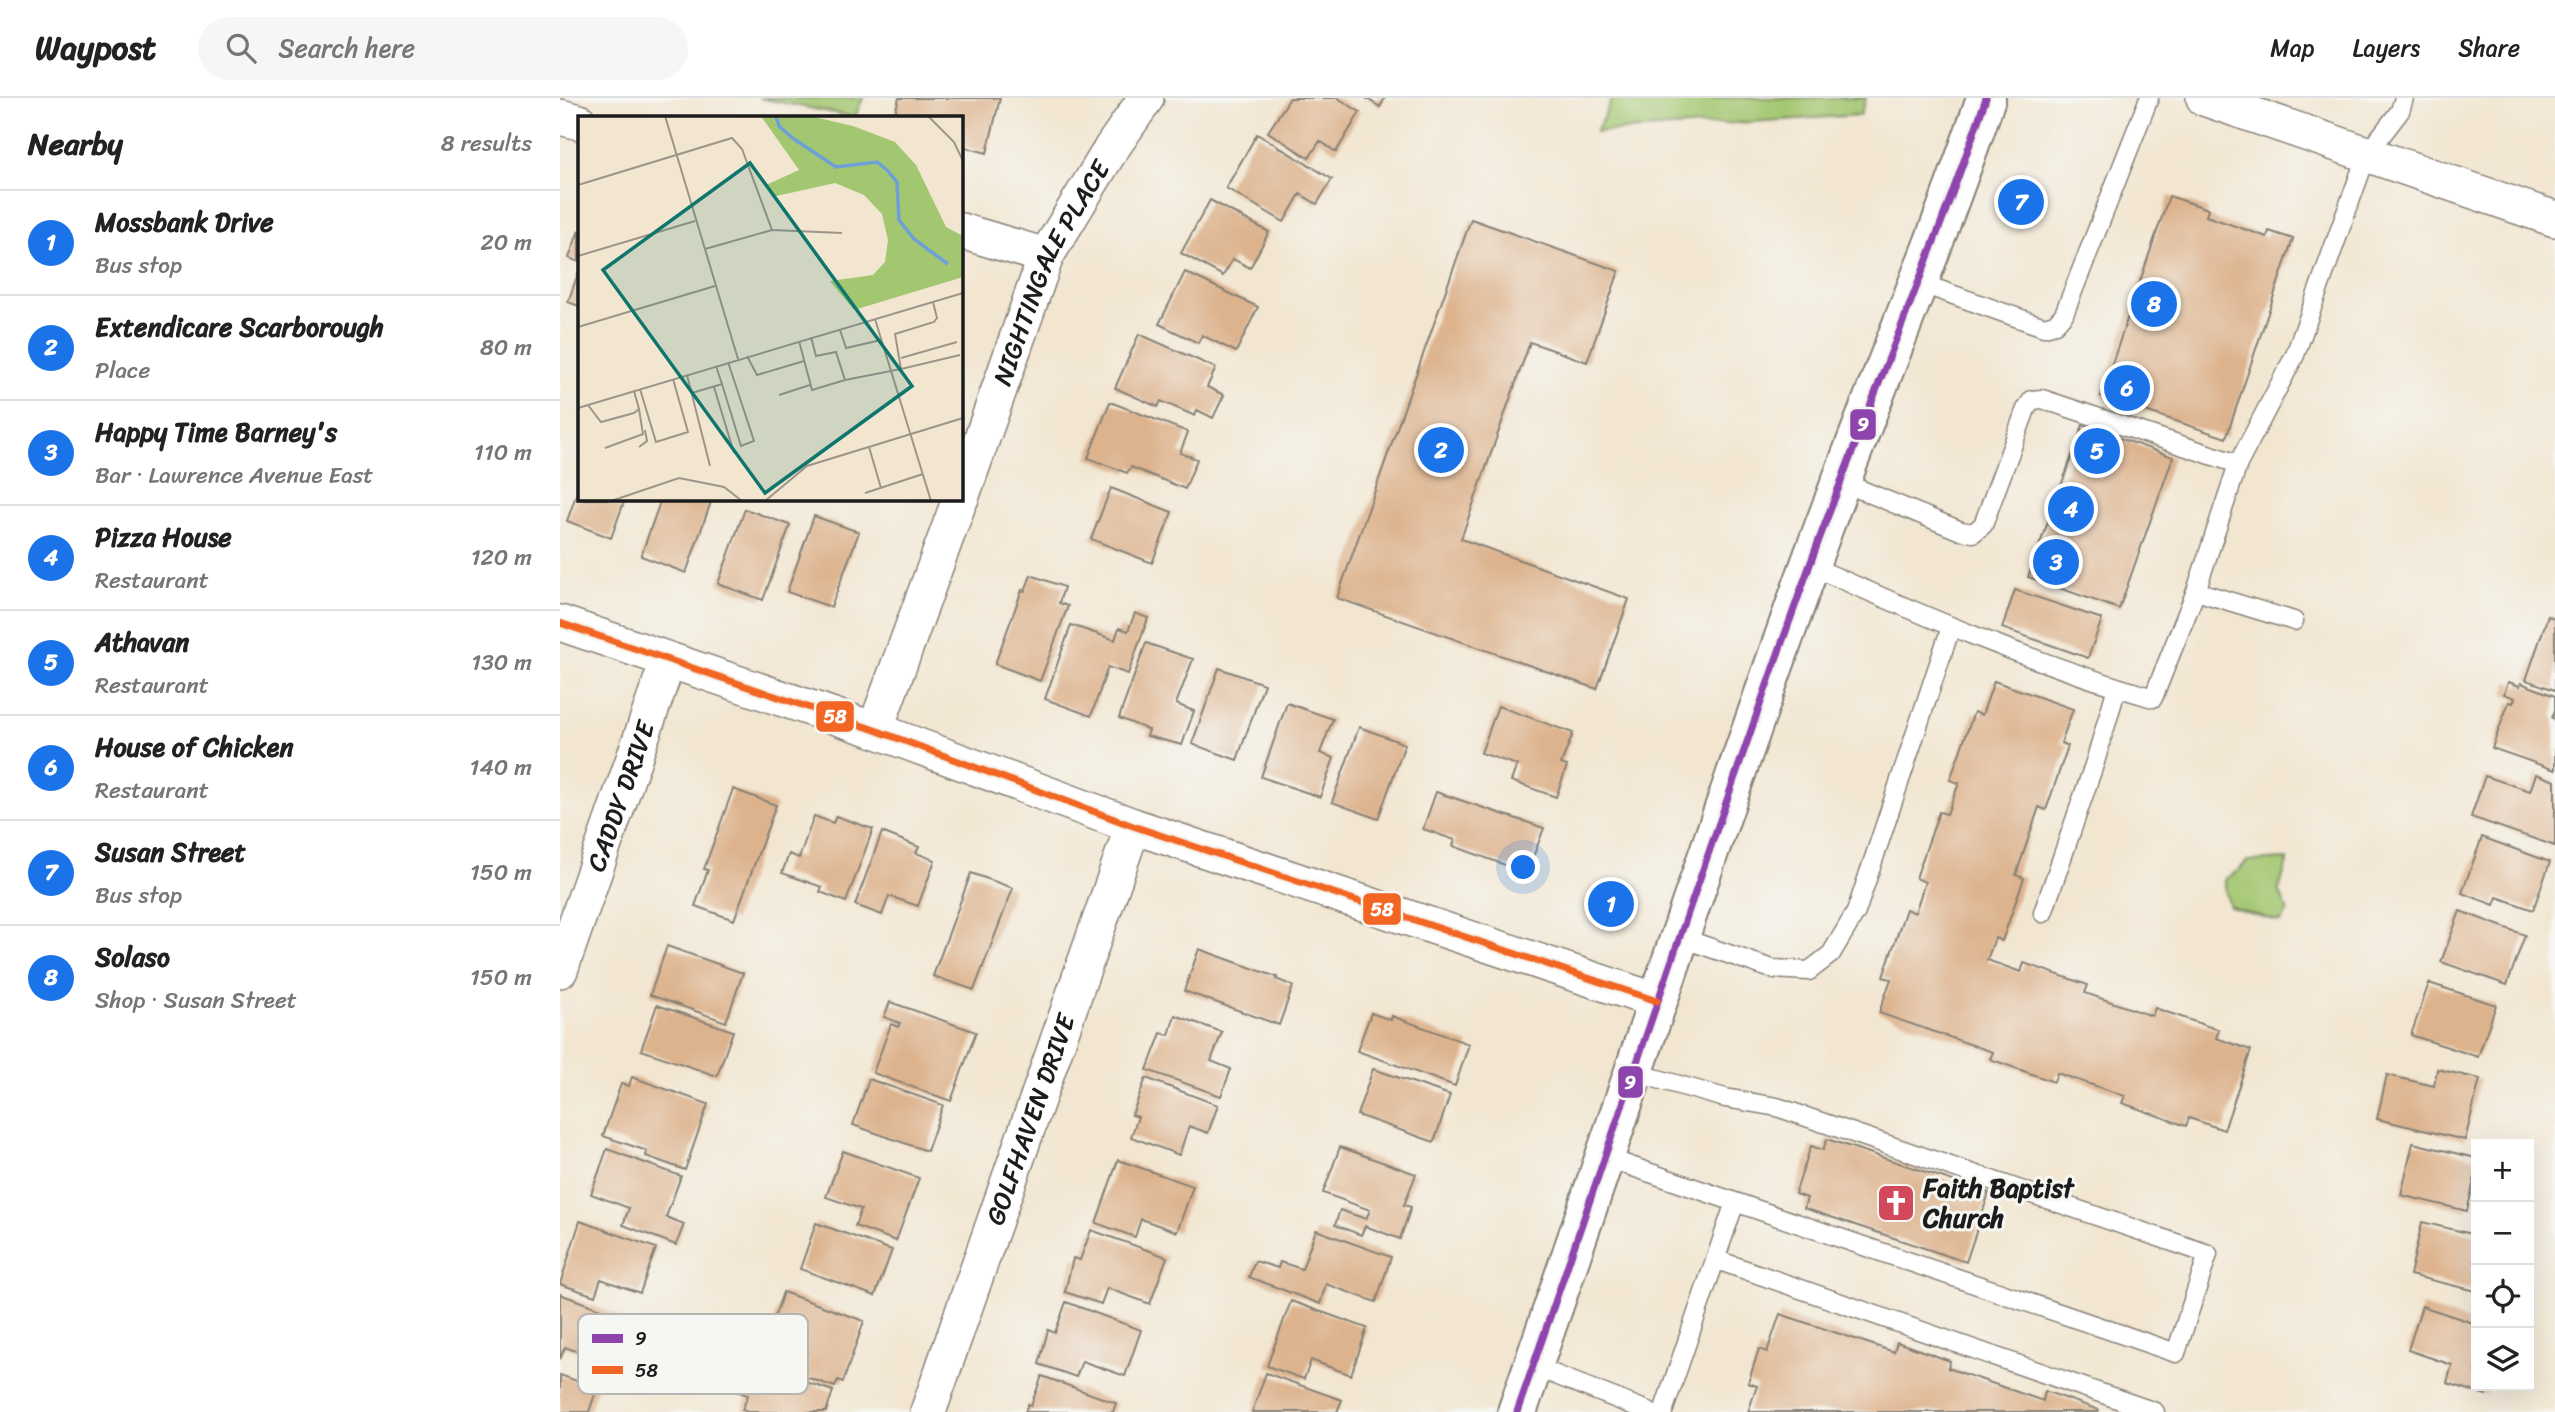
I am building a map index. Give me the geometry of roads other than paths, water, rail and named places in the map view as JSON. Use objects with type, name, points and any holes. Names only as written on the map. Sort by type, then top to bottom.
[{"type":"main road","points":[[1517,1412],[1679,937],[1810,565],[1917,282],[1954,193],[1986,98]]},
{"type":"street","name":"NIGHTINGALE PLACE","points":[[962,495],[1046,256],[1111,149],[1146,98]]},
{"type":"street","points":[[2204,98],[2555,219]]},
{"type":"street","points":[[560,117],[578,122]]},
{"type":"street","points":[[962,231],[1046,256]]},
{"type":"street","name":"NIGHTINGALE PLACE","points":[[875,730],[960,500]]},
{"type":"street","points":[[560,624],[875,730],[1133,826],[1657,1001]]},
{"type":"street","name":"CADDY DRIVE","points":[[560,970],[668,661]]},
{"type":"street","name":"GOLFHAVEN DRIVE","points":[[928,1412],[1133,826]]},
{"type":"lane","points":[[1917,282],[2043,327],[2055,324],[2064,314],[2149,98]]},
{"type":"lane","points":[[1810,565],[1951,627],[2153,698],[2196,591],[2238,464],[2295,355],[2367,154],[2400,111],[2404,98]]},
{"type":"lane","points":[[1842,482],[1961,531],[1973,533],[1983,525],[2025,409],[2032,400],[2042,399],[2238,464]]},
{"type":"lane","points":[[2196,591],[2294,621]]},
{"type":"lane","points":[[1679,937],[1772,969],[1810,971],[1831,954],[1856,912],[1951,627]]},
{"type":"lane","points":[[2043,913],[2095,762],[2117,687]]},
{"type":"lane","points":[[1604,1157],[2176,1353],[2208,1254],[1777,1107],[1725,1098],[1633,1072]]},
{"type":"lane","points":[[1663,1412],[1735,1202]]},
{"type":"lane","points":[[1717,1260],[2155,1412]]},
{"type":"lane","points":[[1533,1366],[1650,1412]]},
{"type":"place","name":"Susan Street","points":[[2021,202]]},
{"type":"place","name":"Solaso","points":[[2154,304]]},
{"type":"place","name":"House of Chicken","points":[[2127,388]]},
{"type":"place","name":"Extendicare Scarborough","points":[[1441,450]]},
{"type":"place","name":"Athavan","points":[[2097,451]]},
{"type":"place","name":"Pizza House","points":[[2071,509]]},
{"type":"place","name":"Happy Time Barney's","points":[[2056,562]]},
{"type":"place","name":"Mossbank Drive","points":[[1611,904]]},
{"type":"place","name":"Faith Baptist Church","points":[[1896,1203]]}]
